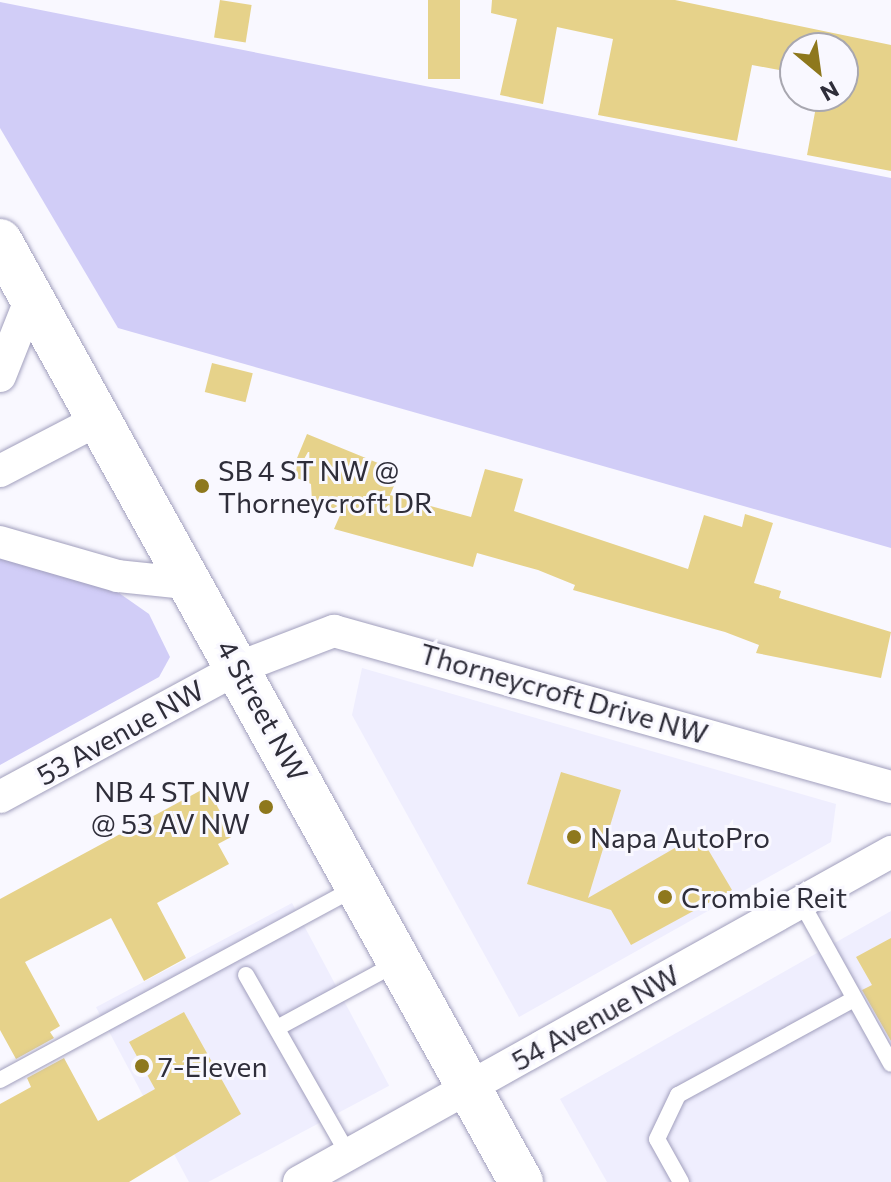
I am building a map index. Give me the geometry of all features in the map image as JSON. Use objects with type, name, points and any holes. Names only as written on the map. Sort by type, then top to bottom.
[{"type":"main road","name":"4 Street NW","points":[[0,241],[240,667],[521,1182]]},
{"type":"street","points":[[0,376],[31,298]]},
{"type":"street","points":[[0,471],[100,419]]},
{"type":"street","points":[[0,542],[118,576],[194,584]]},
{"type":"street","name":"Thorneycroft Drive NW","points":[[240,667],[297,640],[358,633],[891,787]]},
{"type":"street","name":"53 Avenue NW","points":[[0,797],[240,667]]},
{"type":"street","name":"54 Avenue NW","points":[[299,1182],[891,852]]},
{"type":"lane","points":[[0,1080],[360,886]]},
{"type":"lane","points":[[801,902],[891,1064]]},
{"type":"lane","points":[[277,1028],[401,961]]},
{"type":"lane","points":[[246,975],[348,1154]]},
{"type":"lane","points":[[681,1182],[657,1139],[678,1095],[854,999]]},
{"type":"shaded area","points":[[0,2],[891,178],[891,548],[118,328],[0,128]]},
{"type":"shaded area","points":[[0,555],[109,586],[149,614],[170,657],[159,677],[0,765]]},
{"type":"shaded area","points":[[362,668],[836,804],[831,842],[519,1017],[352,715]]},
{"type":"shaded area","points":[[292,903],[389,1086],[208,1182],[189,1182],[96,1007]]},
{"type":"shaded area","points":[[891,911],[891,1182],[607,1182],[560,1099]]},
{"type":"building","points":[[220,0],[252,5],[246,43],[214,38]]},
{"type":"building","points":[[428,0],[460,0],[460,79],[428,79]]},
{"type":"building","points":[[492,0],[675,0],[829,32],[779,32],[779,70],[752,65],[737,141],[598,115],[613,39],[557,27],[543,104],[500,95],[517,19],[491,13]]},
{"type":"building","points":[[859,38],[891,45],[891,171],[807,155],[815,112],[859,112]]},
{"type":"building","points":[[212,363],[253,373],[245,402],[205,392]]},
{"type":"building","points":[[307,434],[400,472],[390,495],[471,517],[485,469],[523,479],[514,511],[688,569],[704,515],[742,527],[745,514],[773,523],[754,583],[781,591],[779,598],[891,632],[881,678],[756,653],[759,645],[725,632],[573,590],[575,585],[538,570],[477,553],[473,567],[334,529],[341,513],[312,501],[311,484],[290,475]]},
{"type":"building","points":[[561,772],[621,790],[588,898],[687,841],[706,846],[732,890],[631,945],[611,910],[527,884]]},
{"type":"building","points":[[207,787],[233,836],[218,844],[229,864],[157,903],[186,958],[144,981],[111,918],[25,962],[60,1026],[50,1032],[54,1038],[16,1059],[0,1030],[0,899]]},
{"type":"building","points":[[891,938],[891,1041],[862,990],[872,985],[856,957]]},
{"type":"building","points":[[184,1012],[241,1114],[129,1182],[0,1182],[0,1104],[31,1087],[27,1078],[64,1058],[98,1121],[155,1089],[129,1042]]},
{"type":"place","name":"SB 4 ST NW @ Thorneycroft DR","points":[[202,486]]},
{"type":"place","name":"NB 4 ST NW @ 53 AV NW","points":[[266,807]]},
{"type":"place","name":"Napa AutoPro","points":[[574,837]]},
{"type":"place","name":"Crombie Reit","points":[[665,897]]},
{"type":"place","name":"7-Eleven","points":[[142,1066]]}]
